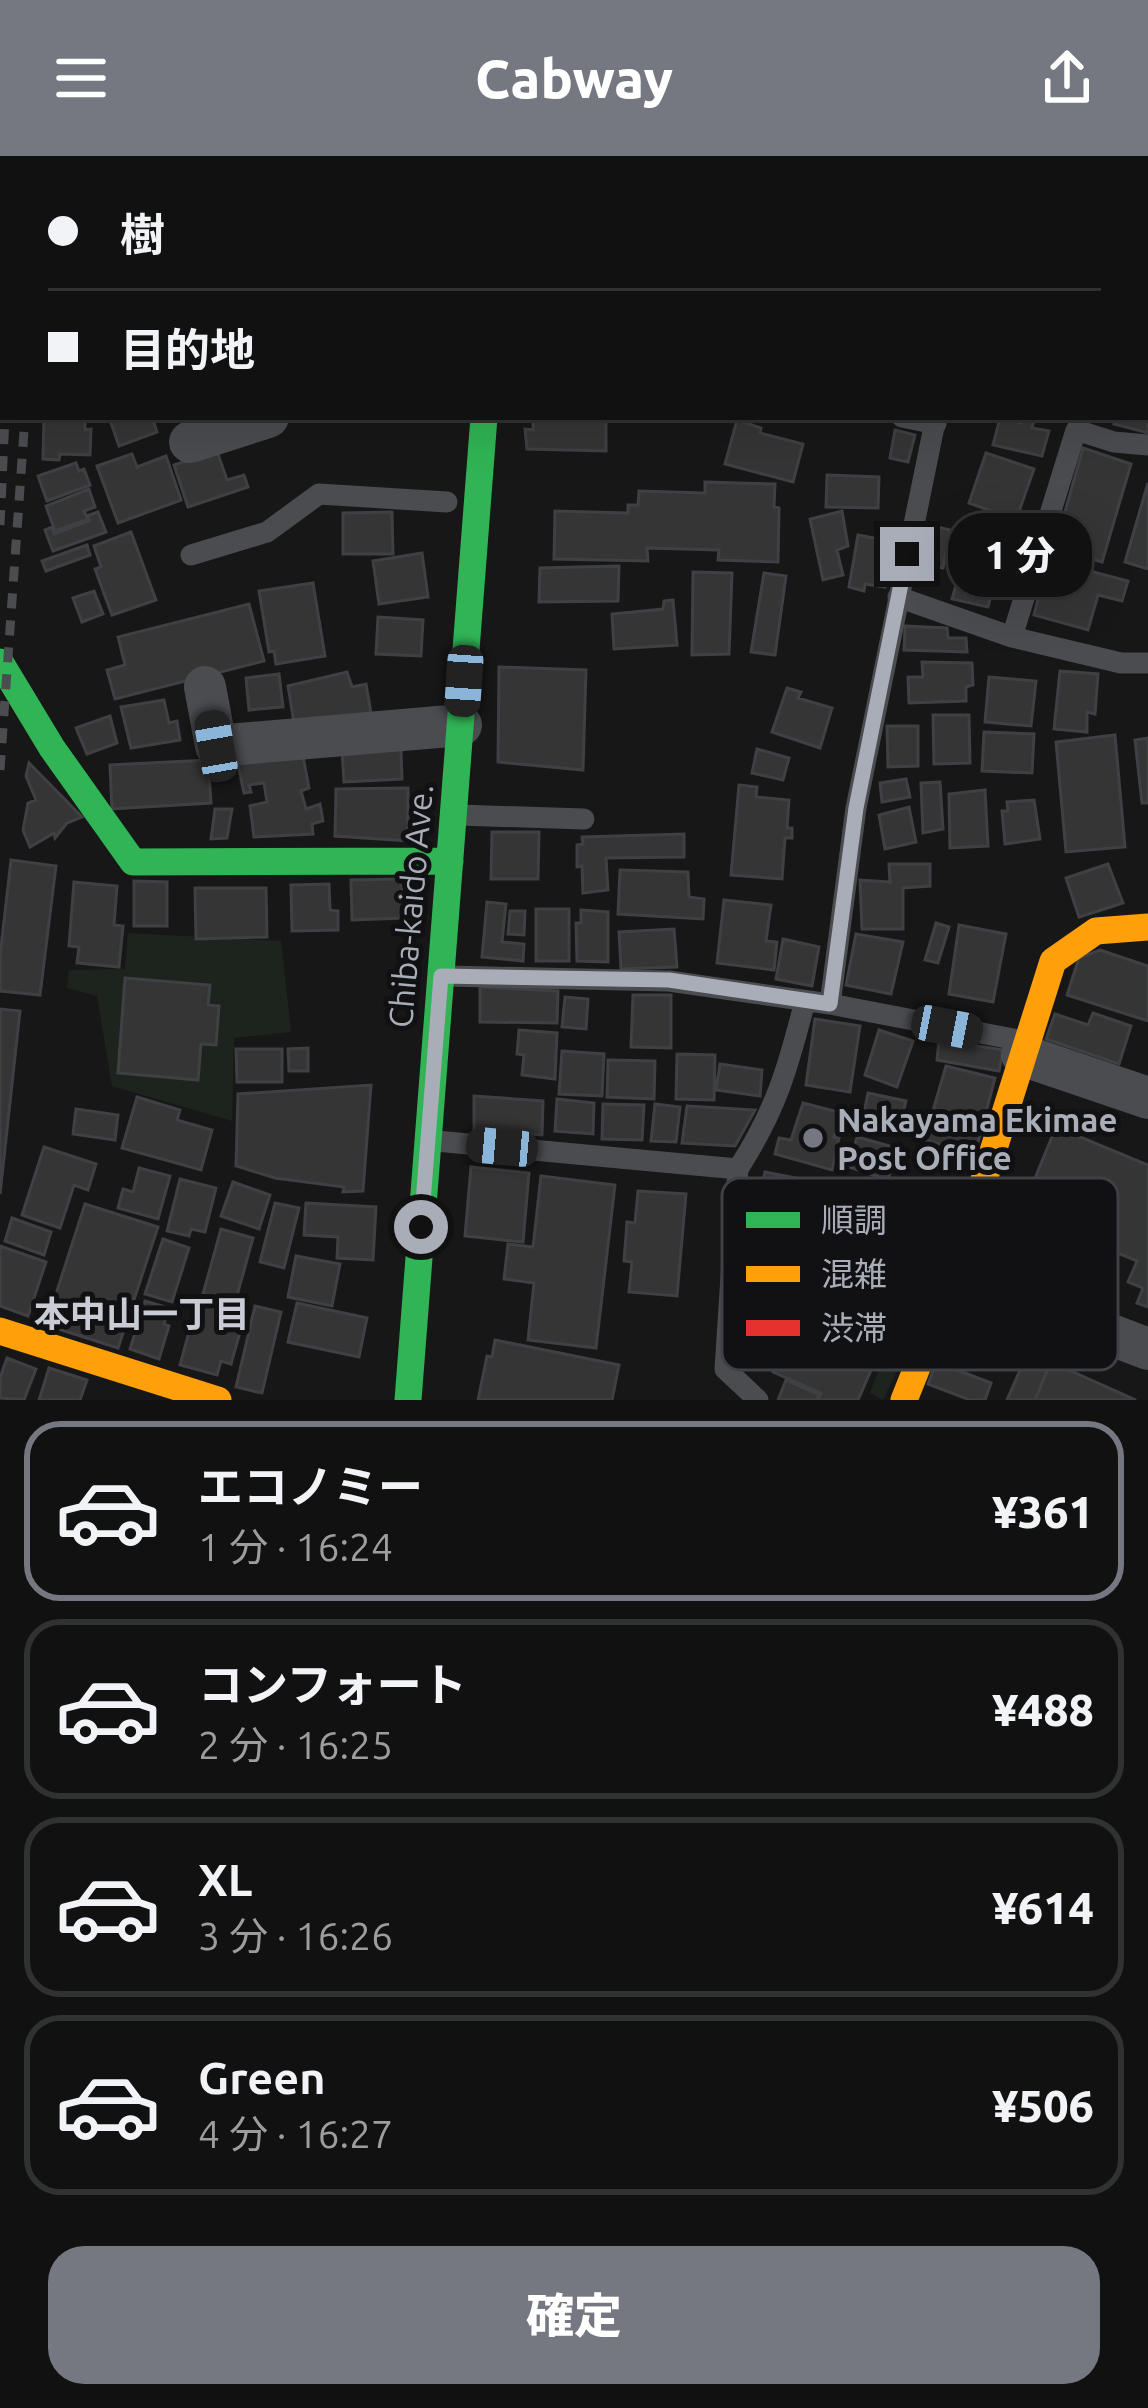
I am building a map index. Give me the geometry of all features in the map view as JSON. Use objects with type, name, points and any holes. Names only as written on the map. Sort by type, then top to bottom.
[{"type":"main road","name":"Chiba-kaido Ave.","points":[[408,1400],[484,420]]},
{"type":"main road","points":[[0,662],[52,748],[133,862],[450,861]]},
{"type":"main road","points":[[984,1178],[1053,962],[1075,939],[1110,925],[1148,927]]},
{"type":"main road","points":[[0,1331],[115,1377],[214,1400]]},
{"type":"main road","points":[[904,1400],[916,1370]]},
{"type":"street","points":[[190,442],[259,420]]},
{"type":"street","points":[[205,687],[216,746],[461,725]]},
{"type":"street","points":[[1024,1048],[1148,1098]]},
{"type":"street","points":[[1118,1337],[1148,1349]]},
{"type":"lane","points":[[830,1004],[856,808],[936,421]]},
{"type":"lane","points":[[1012,638],[1076,430],[1114,442],[1148,445]]},
{"type":"lane","points":[[190,555],[267,532],[319,494],[447,502]]},
{"type":"lane","points":[[898,597],[1012,638],[1120,663],[1148,663]]},
{"type":"lane","points":[[454,815],[584,819]]},
{"type":"lane","points":[[441,976],[669,980],[830,1004],[1024,1048]]},
{"type":"lane","points":[[737,1178],[782,1088],[805,1001]]},
{"type":"lane","points":[[427,1141],[738,1169]]},
{"type":"lane","points":[[726,1370],[758,1400]]},
{"type":"shaded area","points":[[128,933],[281,941],[291,1032],[234,1038],[232,1121],[112,1086],[97,996],[67,988],[69,970],[125,969]]},
{"type":"shaded area","points":[[879,1370],[897,1370],[883,1400],[870,1393]]},
{"type":"building","points":[[44,420],[85,420],[85,430],[91,429],[90,455],[43,459]]},
{"type":"building","points":[[110,420],[153,420],[157,432],[119,446]]},
{"type":"building","points":[[533,420],[606,420],[606,451],[527,449],[525,429],[533,430]]},
{"type":"building","points":[[737,420],[761,428],[760,433],[803,444],[793,482],[725,464]]},
{"type":"building","points":[[999,420],[1034,420],[1032,428],[1049,431],[1042,456],[993,445]]},
{"type":"building","points":[[1115,420],[1148,420],[1148,433],[1114,424]]},
{"type":"building","points":[[895,430],[915,435],[908,462],[890,458]]},
{"type":"building","points":[[1083,448],[1131,464],[1102,562],[1055,547]]},
{"type":"building","points":[[217,451],[227,480],[244,475],[248,487],[188,507],[174,465]]},
{"type":"building","points":[[986,453],[1034,469],[1016,520],[969,503]]},
{"type":"building","points":[[132,454],[137,467],[166,456],[181,500],[118,523],[97,466]]},
{"type":"building","points":[[76,463],[90,485],[47,501],[38,476]]},
{"type":"building","points":[[827,475],[879,477],[878,508],[826,507]]},
{"type":"building","points":[[705,482],[775,484],[778,562],[718,560],[719,550],[647,548],[648,561],[554,559],[555,511],[628,513],[628,505],[638,505],[639,491],[705,493]]},
{"type":"building","points":[[1148,483],[1148,569],[1125,562]]},
{"type":"building","points":[[89,489],[95,507],[84,511],[88,519],[55,531],[46,506]]},
{"type":"building","points":[[842,511],[848,546],[837,550],[843,575],[823,580],[810,519]]},
{"type":"building","points":[[98,512],[106,532],[53,551],[45,530],[52,527],[54,534],[89,521],[87,516]]},
{"type":"building","points":[[392,512],[393,554],[343,554],[343,513]]},
{"type":"building","points":[[928,525],[950,530],[943,568],[918,563]]},
{"type":"building","points":[[967,526],[1001,538],[997,556],[962,545]]},
{"type":"building","points":[[131,532],[156,600],[112,615],[95,569],[101,567],[94,546]]},
{"type":"building","points":[[858,535],[884,540],[882,554],[891,556],[885,587],[865,584],[864,591],[849,587]]},
{"type":"building","points":[[87,545],[90,555],[46,571],[42,561]]},
{"type":"building","points":[[422,553],[428,597],[379,604],[373,561]]},
{"type":"building","points":[[955,555],[998,567],[988,607],[952,599],[958,578],[950,573]]},
{"type":"building","points":[[1048,560],[1128,581],[1122,601],[1098,595],[1088,630],[1034,615]]},
{"type":"building","points":[[619,566],[618,601],[539,602],[540,568]]},
{"type":"building","points":[[693,572],[732,573],[729,654],[692,655]]},
{"type":"building","points":[[764,573],[786,576],[775,655],[751,652]]},
{"type":"building","points":[[313,583],[325,656],[276,664],[274,651],[269,652],[259,591]]},
{"type":"building","points":[[94,591],[103,614],[82,622],[73,598]]},
{"type":"building","points":[[673,600],[677,645],[614,649],[612,614],[663,609],[664,601]]},
{"type":"building","points":[[249,604],[264,661],[115,699],[107,670],[125,665],[118,637]]},
{"type":"building","points":[[378,617],[423,620],[421,656],[376,654]]},
{"type":"building","points":[[905,626],[947,628],[948,638],[966,638],[967,652],[904,650]]},
{"type":"building","points":[[922,662],[972,663],[973,685],[966,687],[966,701],[909,703],[908,677],[923,677]]},
{"type":"building","points":[[499,667],[586,670],[583,770],[498,762]]},
{"type":"building","points":[[1060,671],[1098,674],[1095,714],[1087,712],[1087,732],[1054,729]]},
{"type":"building","points":[[347,672],[352,687],[366,684],[371,713],[294,723],[288,686]]},
{"type":"building","points":[[279,674],[283,707],[249,710],[246,678]]},
{"type":"building","points":[[989,677],[1036,681],[1031,726],[985,722]]},
{"type":"building","points":[[787,688],[801,692],[798,698],[832,708],[820,748],[772,732]]},
{"type":"building","points":[[164,700],[169,723],[177,721],[180,740],[131,748],[121,707]]},
{"type":"building","points":[[933,715],[969,715],[970,763],[934,764]]},
{"type":"building","points":[[110,716],[117,743],[87,754],[76,728]]},
{"type":"building","points":[[887,726],[918,726],[918,766],[888,767]]},
{"type":"building","points":[[984,732],[1034,734],[1032,773],[982,771]]},
{"type":"building","points":[[1115,735],[1125,847],[1066,852],[1056,742]]},
{"type":"building","points":[[1148,738],[1148,803],[1142,803],[1135,740]]},
{"type":"building","points":[[401,749],[402,779],[344,782],[342,750]]},
{"type":"building","points":[[757,749],[789,758],[783,780],[752,773]]},
{"type":"building","points":[[302,751],[309,788],[301,791],[306,809],[320,804],[323,821],[312,824],[313,834],[254,837],[250,806],[267,802],[264,783],[249,785],[251,792],[244,793],[237,760]]},
{"type":"building","points":[[208,760],[211,803],[112,809],[110,765]]},
{"type":"building","points":[[29,763],[82,817],[67,823],[55,838],[54,833],[30,847],[23,830],[28,803],[36,800],[26,776]]},
{"type":"building","points":[[906,779],[910,797],[882,802],[880,783]]},
{"type":"building","points":[[940,782],[943,829],[923,833],[921,783]]},
{"type":"building","points":[[739,785],[757,787],[756,797],[789,800],[787,828],[792,828],[792,838],[785,838],[782,879],[731,875]]},
{"type":"building","points":[[408,788],[408,841],[335,836],[336,789]]},
{"type":"building","points":[[985,790],[988,846],[950,848],[949,794]]},
{"type":"building","points":[[1034,800],[1040,839],[1005,844],[1002,811],[1008,811],[1007,802]]},
{"type":"building","points":[[909,807],[916,842],[885,849],[879,815]]},
{"type":"building","points":[[215,809],[232,809],[227,838],[211,839]]},
{"type":"building","points":[[492,832],[539,832],[538,879],[491,879]]},
{"type":"building","points":[[684,834],[684,857],[606,858],[608,890],[583,893],[582,866],[577,867],[577,845],[583,844],[582,837]]},
{"type":"building","points":[[11,860],[56,866],[40,995],[0,991]]},
{"type":"building","points":[[889,864],[930,864],[930,886],[903,888],[903,929],[862,929],[860,880],[890,882]]},
{"type":"building","points":[[1108,864],[1123,903],[1079,917],[1066,878]]},
{"type":"building","points":[[620,870],[688,872],[689,897],[704,899],[703,919],[618,914]]},
{"type":"building","points":[[402,879],[403,918],[352,920],[351,880]]},
{"type":"building","points":[[134,881],[167,882],[167,926],[134,926]]},
{"type":"building","points":[[74,882],[117,886],[114,925],[123,926],[119,967],[77,963],[79,947],[69,946]]},
{"type":"building","points":[[329,884],[330,910],[338,911],[338,930],[292,931],[291,885]]},
{"type":"building","points":[[195,888],[266,888],[267,937],[196,939]]},
{"type":"building","points":[[724,900],[771,905],[766,941],[777,942],[774,970],[717,963]]},
{"type":"building","points":[[487,902],[506,904],[502,942],[524,944],[523,961],[482,957]]},
{"type":"building","points":[[536,909],[569,909],[569,961],[536,961]]},
{"type":"building","points":[[581,910],[608,912],[608,962],[577,961],[576,923],[581,923]]},
{"type":"building","points":[[510,911],[525,911],[524,935],[508,934]]},
{"type":"building","points":[[936,923],[949,927],[938,963],[925,960]]},
{"type":"building","points":[[959,925],[1006,934],[993,1002],[949,994]]},
{"type":"building","points":[[674,929],[677,967],[621,969],[619,932]]},
{"type":"building","points":[[856,934],[903,942],[891,994],[846,985]]},
{"type":"building","points":[[783,939],[819,947],[812,986],[776,979]]},
{"type":"building","points":[[1100,950],[1148,966],[1148,1021],[1067,995],[1079,958]]},
{"type":"building","points":[[125,978],[210,985],[208,1005],[219,1006],[216,1045],[201,1044],[198,1080],[118,1073]]},
{"type":"building","points":[[480,987],[558,991],[557,1023],[480,1022]]},
{"type":"building","points":[[633,995],[671,995],[671,1048],[631,1047]]},
{"type":"building","points":[[565,997],[588,999],[586,1029],[562,1027]]},
{"type":"building","points":[[0,1009],[20,1011],[0,1194]]},
{"type":"building","points":[[1093,1013],[1131,1026],[1119,1064],[1046,1039],[1055,1014],[1088,1025]]},
{"type":"building","points":[[815,1019],[860,1026],[850,1092],[806,1085]]},
{"type":"building","points":[[519,1030],[557,1033],[555,1079],[522,1075]]},
{"type":"building","points":[[879,1030],[913,1041],[897,1087],[865,1075]]},
{"type":"building","points":[[939,1040],[1003,1050],[999,1071],[937,1060]]},
{"type":"building","points":[[308,1048],[308,1071],[289,1071],[288,1049]]},
{"type":"building","points":[[236,1049],[282,1049],[282,1082],[237,1082]]},
{"type":"building","points":[[562,1051],[604,1054],[602,1096],[559,1094]]},
{"type":"building","points":[[677,1054],[715,1055],[714,1100],[676,1099]]},
{"type":"building","points":[[608,1060],[655,1061],[654,1099],[607,1097]]},
{"type":"building","points":[[720,1064],[762,1070],[760,1096],[716,1090]]},
{"type":"building","points":[[946,1066],[995,1078],[975,1154],[925,1140],[930,1124],[923,1122],[925,1112],[932,1114]]},
{"type":"building","points":[[371,1085],[363,1191],[343,1192],[344,1187],[275,1178],[236,1166],[238,1094]]},
{"type":"building","points":[[868,1093],[906,1101],[898,1133],[862,1123]]},
{"type":"building","points":[[474,1096],[543,1101],[542,1135],[474,1130]]},
{"type":"building","points":[[137,1097],[180,1110],[177,1120],[212,1130],[201,1170],[122,1148]]},
{"type":"building","points":[[557,1099],[594,1103],[593,1134],[555,1131]]},
{"type":"building","points":[[803,1103],[842,1113],[834,1137],[839,1138],[832,1170],[775,1154],[779,1138],[791,1140]]},
{"type":"building","points":[[603,1104],[644,1105],[642,1140],[602,1139]]},
{"type":"building","points":[[655,1104],[680,1107],[676,1142],[651,1141]]},
{"type":"building","points":[[687,1106],[755,1110],[735,1146],[682,1143]]},
{"type":"building","points":[[76,1109],[118,1115],[115,1140],[73,1134]]},
{"type":"building","points":[[1056,1127],[1148,1165],[1148,1307],[1137,1303],[1143,1288],[1128,1282],[1137,1261],[1118,1253],[1118,1178],[1035,1178]]},
{"type":"building","points":[[857,1137],[897,1148],[889,1178],[849,1167]]},
{"type":"building","points":[[44,1147],[96,1164],[88,1190],[74,1185],[60,1228],[22,1215]]},
{"type":"building","points":[[471,1167],[529,1173],[523,1242],[465,1236]]},
{"type":"building","points":[[139,1168],[170,1176],[158,1219],[118,1208],[123,1189],[133,1192]]},
{"type":"building","points":[[765,1172],[796,1178],[764,1178]]},
{"type":"building","points":[[541,1176],[615,1185],[596,1348],[528,1340],[534,1283],[504,1279],[508,1244],[533,1247]]},
{"type":"building","points":[[180,1179],[216,1188],[205,1232],[191,1229],[189,1236],[167,1231]]},
{"type":"building","points":[[233,1182],[270,1195],[259,1229],[221,1216]]},
{"type":"building","points":[[638,1191],[686,1194],[677,1296],[629,1292],[632,1262],[624,1261],[627,1222],[635,1223]]},
{"type":"building","points":[[275,1203],[299,1208],[284,1268],[260,1262]]},
{"type":"building","points":[[306,1203],[376,1207],[373,1260],[337,1258],[338,1237],[304,1235]]},
{"type":"building","points":[[85,1204],[158,1227],[118,1348],[46,1325]]},
{"type":"building","points":[[12,1218],[51,1232],[44,1255],[5,1241]]},
{"type":"building","points":[[221,1229],[253,1238],[235,1303],[203,1294]]},
{"type":"building","points":[[163,1239],[189,1248],[172,1302],[145,1294]]},
{"type":"building","points":[[0,1246],[46,1262],[28,1316],[0,1306]]},
{"type":"building","points":[[296,1256],[340,1264],[332,1306],[288,1297]]},
{"type":"building","points":[[145,1301],[169,1308],[159,1359],[130,1349]]},
{"type":"building","points":[[197,1303],[234,1313],[231,1322],[242,1325],[231,1364],[221,1361],[217,1375],[180,1365]]},
{"type":"building","points":[[297,1303],[367,1318],[359,1357],[288,1342]]},
{"type":"building","points":[[255,1306],[281,1312],[262,1393],[236,1387]]},
{"type":"building","points":[[495,1340],[619,1365],[612,1400],[478,1400]]},
{"type":"building","points":[[7,1358],[36,1369],[24,1400],[0,1398]]},
{"type":"building","points":[[49,1368],[87,1380],[80,1400],[39,1400]]},
{"type":"building","points":[[871,1370],[858,1400],[818,1400],[821,1393],[773,1372]]},
{"type":"building","points":[[933,1370],[957,1370],[991,1383],[985,1400],[970,1400],[928,1384]]},
{"type":"building","points":[[1020,1370],[1048,1370],[1035,1400],[1007,1400]]},
{"type":"building","points":[[1048,1370],[1069,1370],[1136,1400],[1035,1400]]},
{"type":"building","points":[[786,1380],[819,1395],[816,1400],[778,1400]]},
{"type":"railway","points":[[0,525],[5,420]]},
{"type":"railway","points":[[0,770],[25,420]]},
{"type":"traffic: fast","points":[[408,1400],[484,420]]},
{"type":"traffic: fast","points":[[0,662],[52,748],[133,862],[450,861]]},
{"type":"traffic: slow","points":[[985,1178],[1053,961],[1096,931],[1148,927]]},
{"type":"traffic: slow","points":[[0,1331],[218,1400]]},
{"type":"traffic: slow","points":[[904,1400],[916,1370]]},
{"type":"place","name":"Nakayama Ekimae Post Office","points":[[813,1138]]},
{"type":"district","name":"本中山一丁目","points":[[142,1313]]},
{"type":"route","points":[[421,1227],[441,976],[669,980],[830,1004],[856,808],[907,554]]}]
